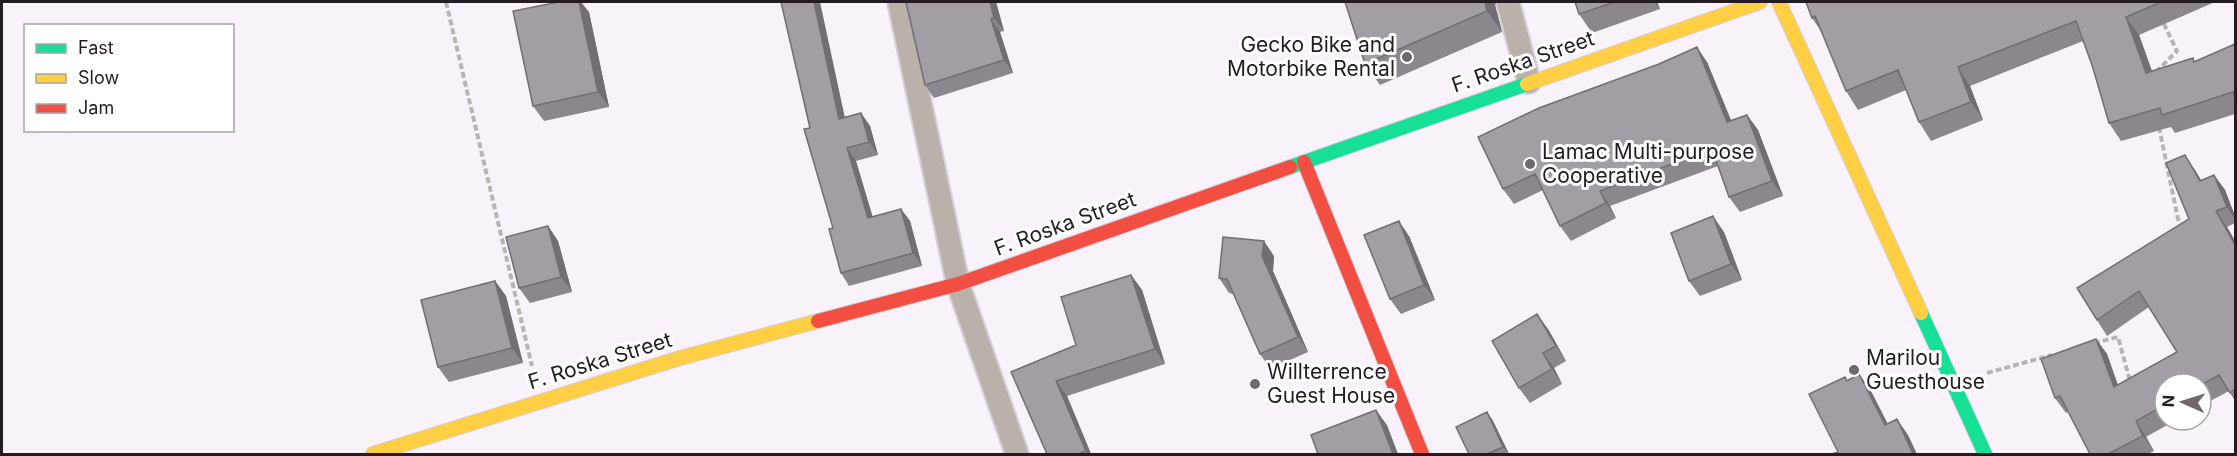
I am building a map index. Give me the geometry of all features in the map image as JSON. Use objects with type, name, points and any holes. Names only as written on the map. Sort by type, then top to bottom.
[{"type":"main road","name":"F. Roska Street","points":[[374,454],[680,358],[958,284],[1760,2]]},
{"type":"main road","points":[[1779,2],[1985,454]]},
{"type":"main road","points":[[1304,162],[1422,454]]},
{"type":"lane","points":[[899,2],[958,284],[1017,454]]},
{"type":"lane","points":[[1508,2],[1529,82]]},
{"type":"path","points":[[446,2],[540,402]]},
{"type":"path","points":[[2150,78],[2177,51],[2158,11]]},
{"type":"path","points":[[2159,125],[2178,219],[2184,229]]},
{"type":"path","points":[[2085,346],[2118,337],[2133,392]]},
{"type":"path","points":[[1952,383],[2063,352]]},
{"type":"building","points":[[559,2],[579,2],[598,92],[533,106],[513,11]]},
{"type":"building","points":[[781,2],[814,2],[839,119],[861,113],[869,142],[847,148],[868,218],[901,209],[913,253],[841,273],[829,229],[833,228],[804,129],[810,128]]},
{"type":"building","points":[[906,2],[990,2],[994,18],[991,19],[1004,60],[925,85]]},
{"type":"building","points":[[1345,2],[1485,2],[1487,11],[1365,64]]},
{"type":"building","points":[[1575,2],[1615,2],[1579,14]]},
{"type":"building","points":[[1806,2],[2161,2],[2126,17],[2146,73],[2193,58],[2194,62],[2235,44],[2235,98],[2233,92],[2162,115],[2160,108],[2109,123],[2076,21],[1958,67],[1971,102],[1919,122],[1898,70],[1846,91],[1815,16],[1812,18]]},
{"type":"building","points":[[1697,47],[1727,122],[1747,115],[1772,181],[1729,197],[1712,149],[1600,191],[1606,203],[1560,226],[1535,174],[1503,189],[1478,137],[1539,108],[1659,64]]},
{"type":"building","points":[[2185,155],[2200,181],[2214,175],[2227,207],[2216,211],[2235,245],[2235,389],[2230,393],[2219,375],[2213,378],[2213,372],[2153,372],[2153,412],[2136,421],[2143,436],[2108,454],[2090,454],[2060,396],[2055,398],[2041,359],[2096,339],[2114,387],[2177,352],[2139,291],[2097,320],[2077,288],[2189,219],[2166,163]]},
{"type":"building","points":[[1713,216],[1731,264],[1689,281],[1671,233]]},
{"type":"building","points":[[1399,221],[1424,285],[1390,299],[1364,235]]},
{"type":"building","points":[[548,226],[561,277],[519,288],[506,237]]},
{"type":"building","points":[[1223,237],[1264,241],[1262,256],[1298,337],[1260,354],[1227,279],[1219,278]]},
{"type":"building","points":[[1131,275],[1155,349],[1056,381],[1086,451],[1078,454],[1047,454],[1011,372],[1076,345],[1061,297]]},
{"type":"building","points":[[495,281],[512,348],[438,367],[421,300]]},
{"type":"building","points":[[1537,314],[1556,346],[1543,353],[1552,369],[1519,388],[1492,341]]},
{"type":"building","points":[[1859,374],[1885,425],[1897,419],[1913,454],[1832,454],[1838,452],[1809,394],[1845,377],[1847,381]]},
{"type":"building","points":[[1376,410],[1393,454],[1318,454],[1311,435]]},
{"type":"building","points":[[1487,412],[1503,447],[1487,454],[1469,454],[1456,427]]},
{"type":"traffic: fast","points":[[1290,167],[1527,84]]},
{"type":"traffic: fast","points":[[1921,313],[1985,454]]},
{"type":"traffic: slow","points":[[1527,84],[1760,2]]},
{"type":"traffic: slow","points":[[1779,2],[1921,313]]},
{"type":"traffic: slow","points":[[373,454],[680,358],[818,321]]},
{"type":"traffic: jam","points":[[1304,162],[1422,454]]},
{"type":"traffic: jam","points":[[818,321],[958,284],[1290,167]]},
{"type":"place","name":"Gecko Bike and Motorbike Rental","points":[[1407,57]]},
{"type":"place","name":"Lamac Multi-purpose Cooperative","points":[[1530,164]]},
{"type":"place","name":"Marilou Guesthouse","points":[[1854,370]]},
{"type":"place","name":"Willterrence Guest House","points":[[1255,384]]}]
